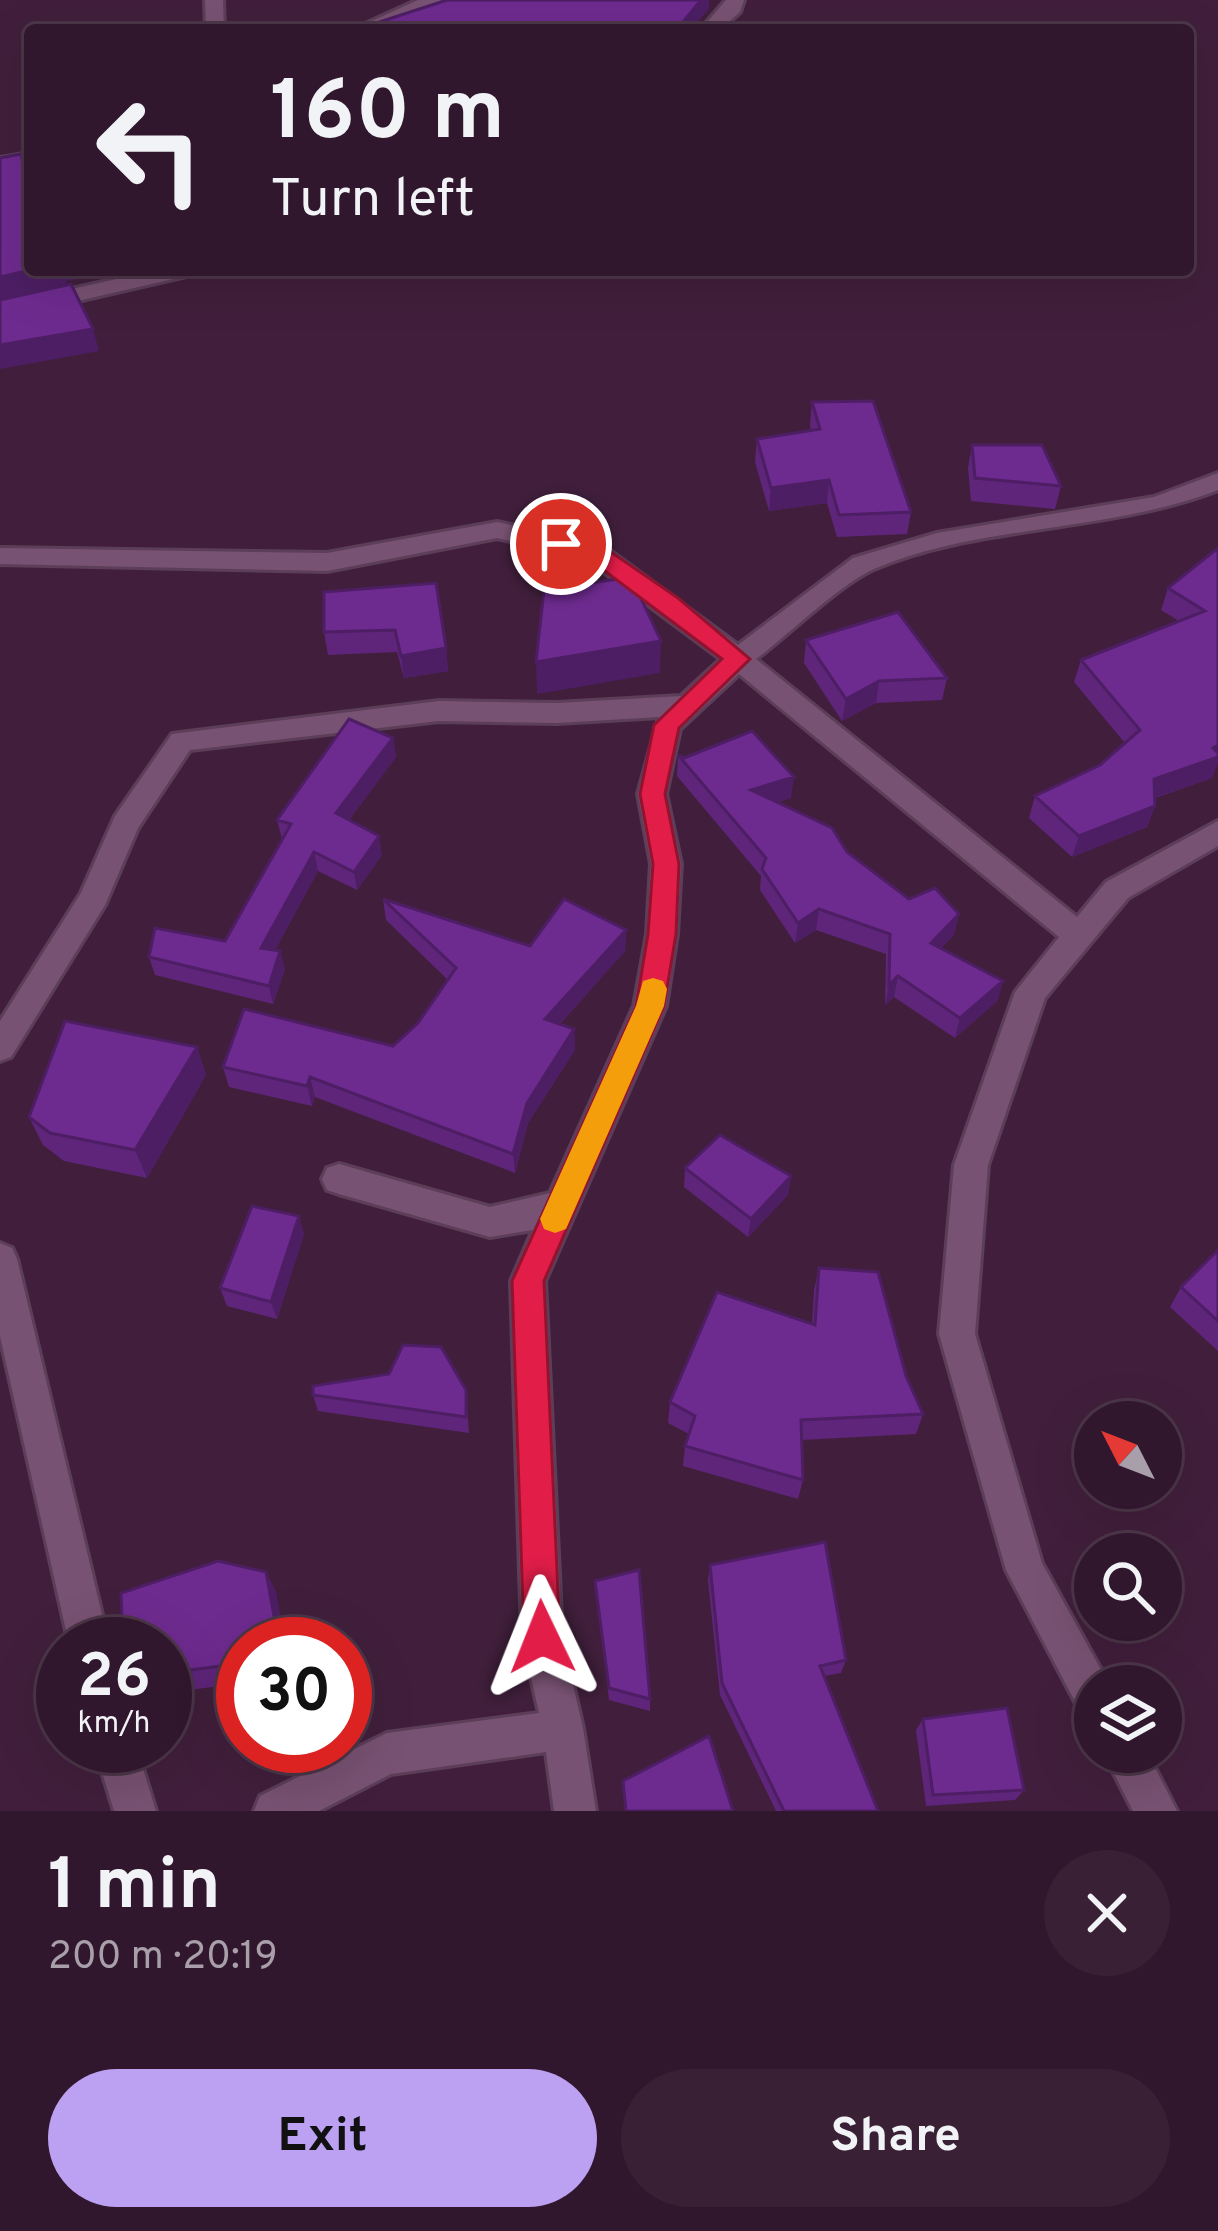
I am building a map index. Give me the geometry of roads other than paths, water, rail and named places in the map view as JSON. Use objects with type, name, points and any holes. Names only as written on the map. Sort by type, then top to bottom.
[{"type":"street","points":[[376,24],[434,0]]},
{"type":"street","points":[[717,24],[734,8],[735,0]]},
{"type":"street","points":[[0,312],[159,276]]},
{"type":"street","points":[[575,1811],[563,1728],[542,1637],[528,1281],[650,1006],[662,934],[666,864],[652,794],[667,725],[738,659],[862,564],[937,541],[1159,504],[1218,481]]},
{"type":"street","points":[[0,556],[327,562],[497,530],[593,551],[670,604],[1079,935]]},
{"type":"street","points":[[0,1048],[94,897],[125,824],[182,741],[439,710],[557,713],[689,706]]},
{"type":"street","points":[[1077,1665],[1025,1570],[958,1334],[971,1165],[1031,992],[1117,890],[1218,832]]},
{"type":"street","points":[[339,1179],[490,1222],[534,1216],[562,1203]]},
{"type":"street","points":[[0,1258],[83,1617]]},
{"type":"street","points":[[275,1811],[387,1754],[563,1728]]},
{"type":"street","points":[[123,1773],[135,1811]]},
{"type":"street","points":[[1135,1773],[1156,1811]]}]
